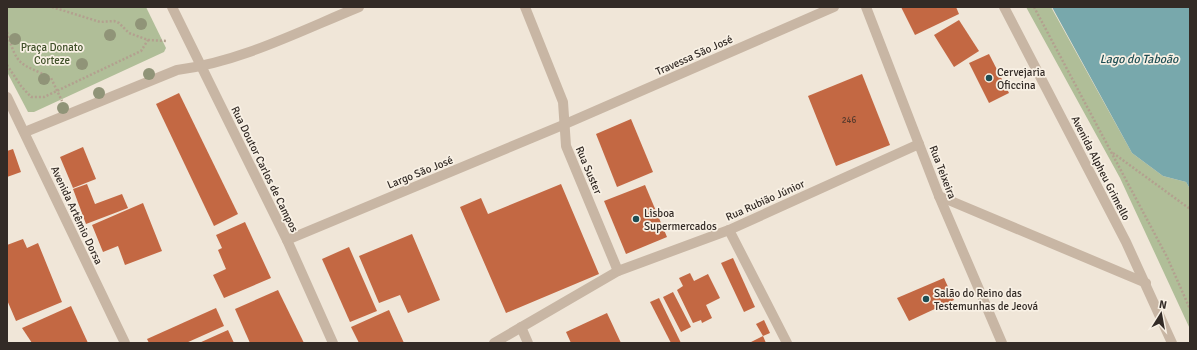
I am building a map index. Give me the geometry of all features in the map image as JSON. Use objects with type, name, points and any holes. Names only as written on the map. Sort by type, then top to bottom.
[{"type":"street","name":"Rua Doutor Carlos de Campos","points":[[172,7],[203,67],[287,240],[333,343]]},
{"type":"street","points":[[25,132],[177,70],[203,67],[256,48],[359,7]]},
{"type":"street","name":"Rua Suster","points":[[525,7],[563,102],[566,146],[618,271]]},
{"type":"street","name":"Travessa São José","points":[[564,125],[834,7]]},
{"type":"street","name":"Rua Teixeira","points":[[866,7],[939,196],[1002,343]]},
{"type":"street","name":"Avenida Alpheu Grimello","points":[[1004,7],[1146,283],[1172,343]]},
{"type":"street","name":"Avenida Artêmio Dorsa","points":[[7,98],[25,132],[125,343]]},
{"type":"street","name":"Largo São José","points":[[287,240],[564,125]]},
{"type":"street","name":"Rua Rubião Júnior","points":[[494,343],[618,271],[729,230],[919,144]]},
{"type":"street","points":[[939,196],[1146,283]]},
{"type":"street","points":[[729,230],[787,343]]},
{"type":"street","points":[[521,328],[528,343]]},
{"type":"path","points":[[52,7],[100,22],[114,21],[120,23],[129,33],[148,40],[167,42]]},
{"type":"path","points":[[1034,7],[1167,257],[1190,309]]},
{"type":"path","points":[[7,32],[16,58],[27,68],[51,78],[62,101]]},
{"type":"path","points":[[7,66],[31,97],[44,97],[141,51],[148,40]]},
{"type":"path","points":[[1111,151],[1190,209]]},
{"type":"green space","name":"Praça Donato Corteze","points":[[7,7],[146,7],[166,48],[164,52],[34,112],[28,112],[7,72]]},
{"type":"green space","points":[[1026,7],[1051,7],[1132,153],[1163,176],[1186,182],[1190,189],[1190,329],[1120,178]]},
{"type":"water","name":"Lago do Taboão","points":[[1052,7],[1190,7],[1190,189],[1186,182],[1163,176],[1132,153]]},
{"type":"building","points":[[901,7],[956,7],[959,14],[915,35]]},
{"type":"building","points":[[959,20],[979,51],[954,67],[934,35]]},
{"type":"building","name":"Cervejaria Oficcina","points":[[989,54],[1009,93],[989,103],[969,63]]},
{"type":"building","points":[[862,74],[890,145],[836,166],[808,96]]},
{"type":"building","points":[[179,93],[238,214],[214,226],[156,104]]},
{"type":"building","points":[[631,119],[653,172],[617,187],[596,134]]},
{"type":"building","points":[[83,147],[96,179],[73,188],[60,157]]},
{"type":"building","points":[[13,149],[21,172],[7,177],[7,151]]},
{"type":"building","points":[[87,184],[95,204],[122,194],[128,208],[86,224],[73,189]]},
{"type":"building","points":[[561,184],[599,274],[506,313],[460,207],[481,198],[488,214]]},
{"type":"building","name":"Lisboa Supermercados","points":[[645,185],[667,237],[626,254],[604,201]]},
{"type":"building","points":[[143,203],[162,251],[125,265],[118,246],[103,252],[92,225]]},
{"type":"building","points":[[245,222],[271,278],[224,298],[213,275],[226,269],[218,250],[222,248],[216,235]]},
{"type":"building","points":[[412,234],[440,300],[408,313],[400,295],[379,303],[359,256]]},
{"type":"building","points":[[23,239],[27,248],[38,243],[62,302],[16,321],[7,300],[7,245]]},
{"type":"building","points":[[349,247],[377,311],[350,322],[322,259]]},
{"type":"building","points":[[733,258],[755,307],[744,312],[721,263]]},
{"type":"building","points":[[690,273],[694,281],[708,274],[720,298],[706,305],[712,318],[702,323],[701,320],[693,323],[677,290],[683,286],[679,278]]},
{"type":"building","name":"Salão do Reino das Testemunhas de Jeová","points":[[944,278],[954,300],[909,321],[897,298]]},
{"type":"building","points":[[278,290],[304,343],[250,343],[235,309]]},
{"type":"building","points":[[673,292],[691,327],[681,332],[663,297]]},
{"type":"building","points":[[659,298],[681,343],[671,343],[650,302]]},
{"type":"building","points":[[71,306],[88,343],[32,343],[22,328]]},
{"type":"building","points":[[216,308],[224,326],[186,343],[149,343],[147,339]]},
{"type":"building","points":[[389,310],[404,343],[359,343],[351,327]]},
{"type":"building","points":[[607,313],[621,343],[571,343],[566,332]]},
{"type":"building","points":[[764,320],[770,333],[763,336],[756,324]]},
{"type":"building","points":[[228,330],[234,343],[199,343]]},
{"type":"building","points":[[763,336],[766,343],[749,343]]},
{"type":"place","name":"Cervejaria Oficcina","points":[[989,78]]},
{"type":"place","name":"Lisboa Supermercados","points":[[636,219]]},
{"type":"place","name":"Salão do Reino das Testemunhas de Jeová","points":[[926,299]]}]
